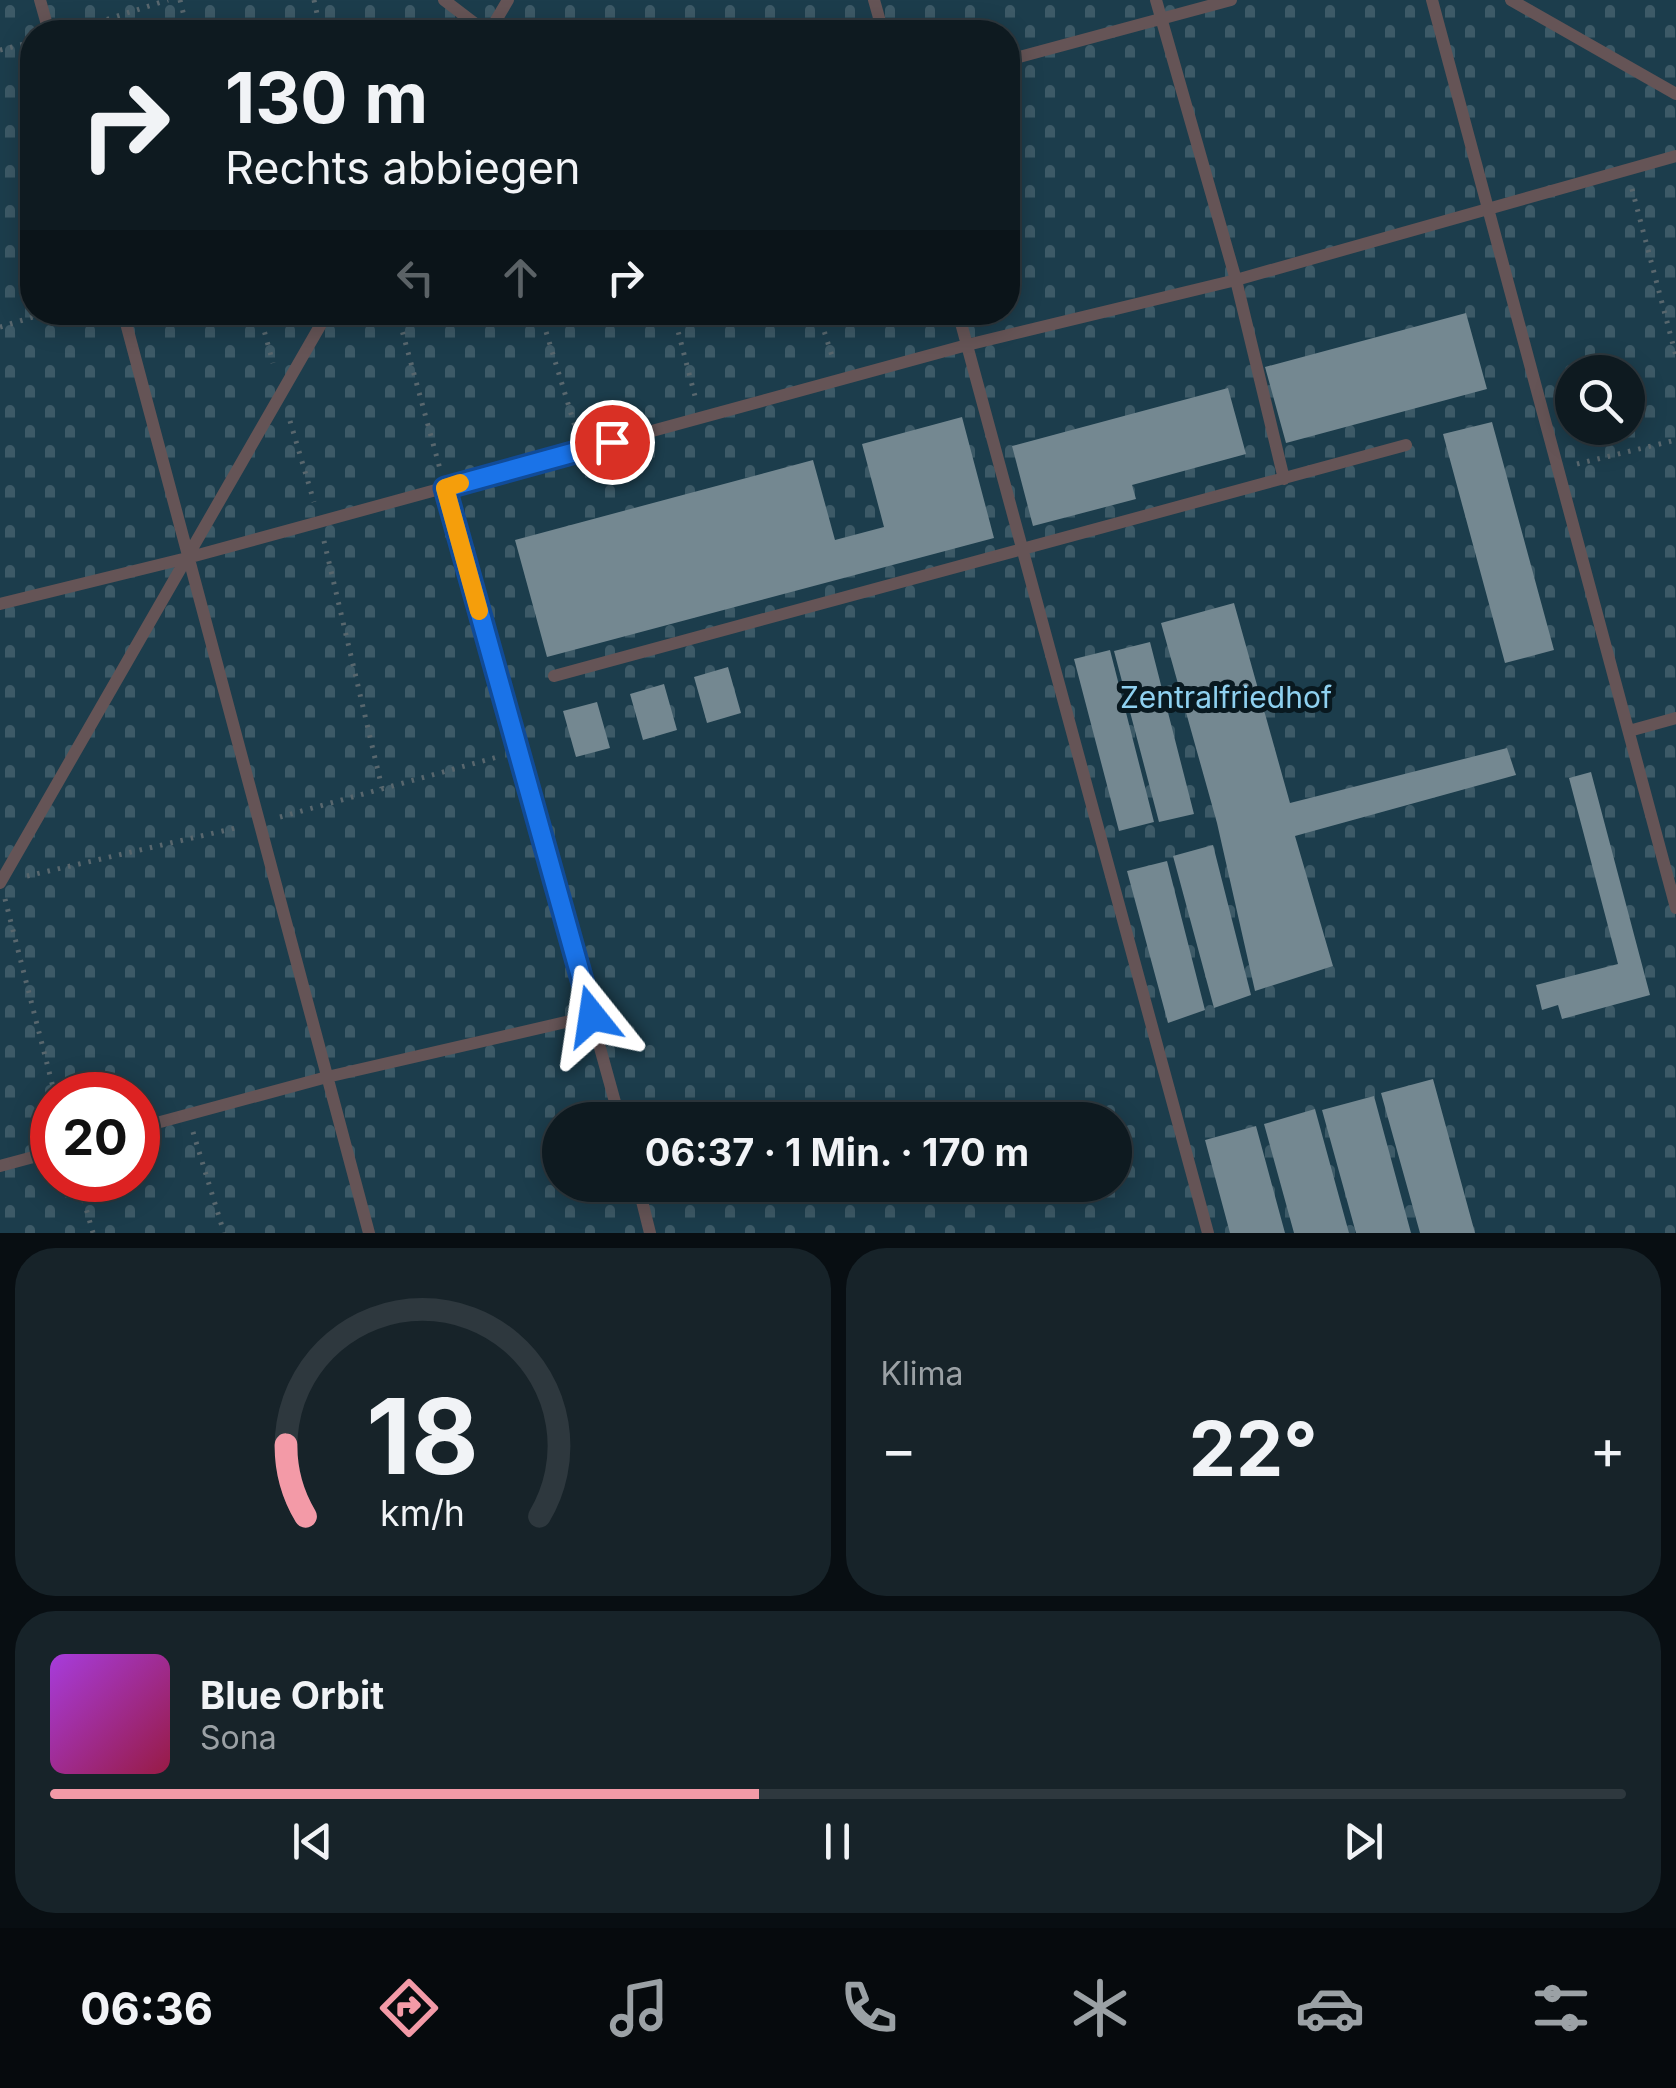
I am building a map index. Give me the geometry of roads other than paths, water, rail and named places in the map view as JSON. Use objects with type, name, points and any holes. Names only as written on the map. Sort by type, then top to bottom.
[{"type":"lane","points":[[444,0],[471,20]]},
{"type":"lane","points":[[1156,0],[1236,280],[1284,479]]},
{"type":"lane","points":[[1020,57],[1231,0]]},
{"type":"lane","points":[[1432,0],[1676,908]]},
{"type":"lane","points":[[1511,0],[1676,94]]},
{"type":"lane","points":[[0,604],[187,558],[967,345],[1236,280],[1676,156]]},
{"type":"lane","points":[[125,325],[370,1233]]},
{"type":"lane","points":[[0,882],[321,325]]},
{"type":"lane","points":[[962,325],[1208,1233]]},
{"type":"lane","points":[[554,676],[1406,445]]},
{"type":"lane","points":[[445,488],[615,1102]]},
{"type":"lane","points":[[1629,731],[1676,718]]},
{"type":"lane","points":[[160,1122],[327,1076],[592,1016]]},
{"type":"lane","points":[[0,1166],[30,1158]]},
{"type":"lane","points":[[642,1202],[650,1233]]},
{"type":"park label","name":"Zentralfriedhof","points":[[1226,697]]}]
